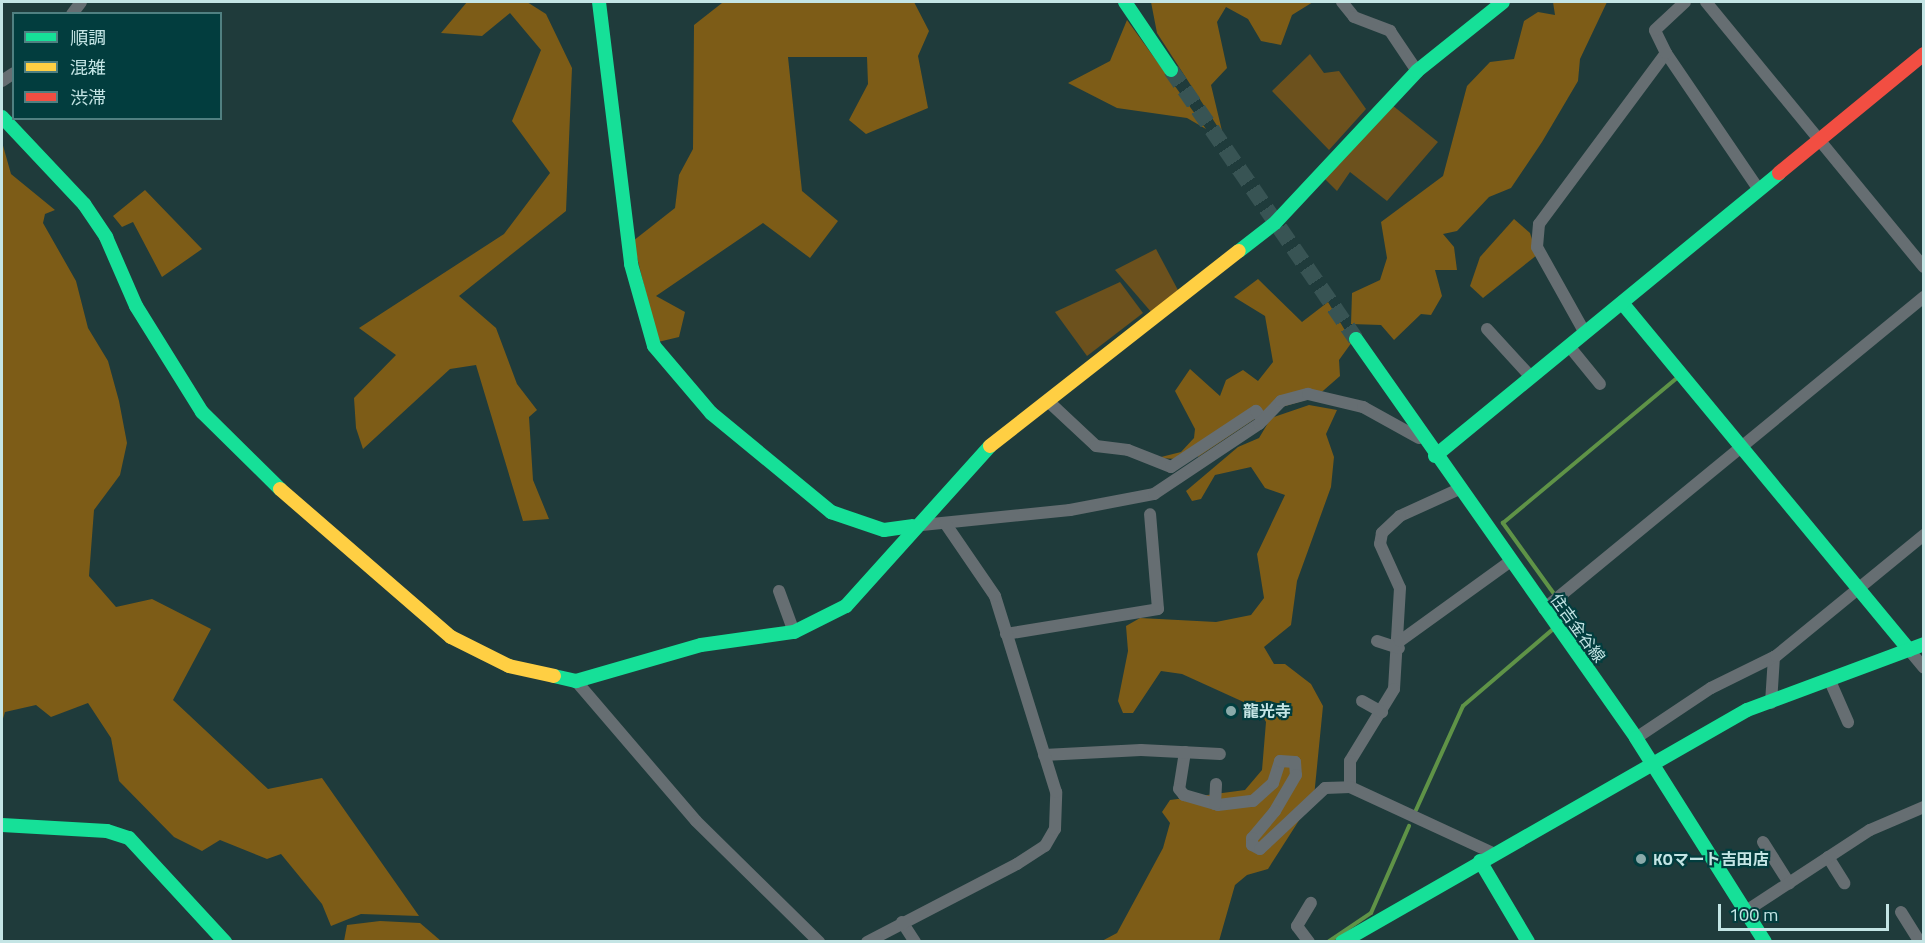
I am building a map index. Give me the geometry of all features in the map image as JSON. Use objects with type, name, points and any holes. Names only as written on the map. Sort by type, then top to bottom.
[{"type":"street","points":[[599,2],[631,264],[654,346],[711,413],[831,512],[884,530],[1070,510],[1154,494],[1176,485],[1263,420],[1281,400],[1308,394],[1363,407],[1423,440]]},
{"type":"street","points":[[1125,2],[1171,70]]},
{"type":"street","points":[[1342,2],[1354,17],[1390,31],[1417,70]]},
{"type":"street","points":[[1684,2],[1655,30],[1666,53],[1759,190]]},
{"type":"street","points":[[1706,2],[1822,137],[1923,267]]},
{"type":"street","points":[[2,117],[44,156],[89,212],[136,306],[202,412],[330,536],[451,637],[508,666],[576,681],[702,645],[794,632],[846,606],[912,526],[976,458],[1275,223],[1417,70],[1497,3]]},
{"type":"street","points":[[1585,333],[1537,248],[1539,224],[1666,53]]},
{"type":"street","points":[[1435,456],[1623,304],[1923,54]]},
{"type":"street","points":[[1552,602],[1923,297]]},
{"type":"street","points":[[1623,304],[1923,668]]},
{"type":"street","points":[[1487,329],[1532,377]]},
{"type":"street","name":"住吉金谷線","points":[[1356,339],[1508,563],[1552,602],[1557,627],[1654,765],[1765,942]]},
{"type":"street","points":[[1569,346],[1600,384]]},
{"type":"street","points":[[1049,402],[1096,446],[1128,450],[1171,467],[1257,411],[1263,420]]},
{"type":"street","points":[[1350,787],[1350,761],[1394,689],[1399,645],[1400,588],[1380,544],[1382,533],[1400,516],[1457,490]]},
{"type":"street","points":[[1006,634],[1158,609],[1150,514]]},
{"type":"street","points":[[867,942],[1045,846],[1057,812],[1044,755],[995,596],[945,523]]},
{"type":"street","points":[[1636,738],[1712,688],[1774,657],[1923,535]]},
{"type":"street","points":[[1377,641],[1399,645],[1508,563]]},
{"type":"street","points":[[779,591],[794,632]]},
{"type":"street","points":[[1342,942],[1493,853],[1654,765],[1748,710],[1830,681],[1923,644]]},
{"type":"street","points":[[1771,703],[1774,657]]},
{"type":"street","points":[[576,681],[696,821],[819,942]]},
{"type":"street","points":[[1830,681],[1848,722]]},
{"type":"street","points":[[1362,701],[1382,712]]},
{"type":"street","points":[[1044,755],[1185,752],[1220,754]]},
{"type":"street","points":[[1185,752],[1179,789],[1184,795],[1215,804],[1253,801],[1273,783],[1280,761],[1295,762],[1296,775],[1275,811],[1252,838],[1252,845],[1260,849],[1325,788],[1350,787],[1493,853]]},
{"type":"street","points":[[1215,804],[1216,784]]},
{"type":"street","points":[[1746,911],[1870,830],[1923,807]]},
{"type":"street","points":[[2,825],[107,831],[129,838],[225,942]]},
{"type":"street","points":[[1763,842],[1789,883]]},
{"type":"street","points":[[1828,857],[1844,883]]},
{"type":"street","points":[[1480,861],[1528,942]]},
{"type":"street","points":[[1309,942],[1297,926],[1311,903]]},
{"type":"street","points":[[1901,912],[1920,942]]},
{"type":"street","points":[[902,922],[915,942]]},
{"type":"shaded area","points":[[467,2],[527,2],[546,14],[572,68],[566,211],[459,296],[496,328],[517,384],[537,410],[529,417],[533,480],[549,519],[523,521],[476,365],[450,369],[363,449],[356,428],[354,398],[396,355],[359,328],[504,234],[550,173],[512,121],[541,50],[510,13],[482,36],[441,33]]},
{"type":"shaded area","points":[[914,2],[929,31],[918,56],[928,108],[866,134],[849,120],[868,84],[867,57],[788,57],[802,191],[838,221],[810,258],[763,223],[656,296],[685,312],[679,337],[658,342],[633,241],[675,208],[679,175],[693,149],[694,25],[722,3]]},
{"type":"shaded area","points":[[1151,2],[1313,2],[1292,15],[1281,45],[1261,41],[1248,19],[1226,7],[1217,22],[1227,68],[1211,85],[1223,135],[1157,33]]},
{"type":"shaded area","points":[[1553,2],[1607,2],[1580,59],[1578,81],[1542,142],[1511,188],[1489,197],[1457,231],[1443,234],[1454,247],[1457,270],[1435,270],[1442,296],[1431,315],[1421,314],[1394,340],[1381,325],[1351,324],[1352,293],[1380,280],[1387,258],[1381,222],[1443,176],[1467,86],[1490,62],[1514,59],[1524,21],[1538,12],[1555,15]]},
{"type":"shaded area","points":[[1127,20],[1206,129],[1187,118],[1117,108],[1068,83],[1110,61]]},
{"type":"shaded area","points":[[1310,54],[1324,73],[1339,71],[1366,109],[1329,150],[1272,91]]},
{"type":"shaded area","points":[[1387,101],[1438,142],[1387,201],[1350,172],[1337,191],[1324,178]]},
{"type":"shaded area","points":[[2,142],[11,174],[55,210],[45,214],[43,223],[76,281],[88,328],[108,361],[119,401],[127,443],[120,475],[94,510],[89,576],[116,607],[152,599],[211,629],[173,700],[268,789],[322,778],[419,916],[361,914],[331,926],[322,904],[281,854],[267,859],[220,840],[202,851],[174,837],[119,781],[111,738],[88,703],[51,717],[36,705],[5,712],[2,722]]},
{"type":"shaded area","points":[[145,190],[202,249],[162,277],[133,222],[122,227],[113,216]]},
{"type":"shaded area","points":[[1514,219],[1530,233],[1537,255],[1483,298],[1470,286],[1480,257]]},
{"type":"shaded area","points":[[1156,249],[1179,292],[1152,313],[1115,270]]},
{"type":"shaded area","points":[[1258,279],[1302,322],[1328,302],[1352,342],[1339,360],[1340,376],[1316,397],[1265,412],[1198,457],[1199,451],[1178,459],[1157,458],[1181,452],[1194,438],[1195,429],[1175,391],[1190,369],[1220,396],[1226,380],[1243,370],[1258,381],[1273,362],[1265,316],[1234,297]]},
{"type":"shaded area","points":[[1120,282],[1143,313],[1087,356],[1055,312]]},
{"type":"shaded area","points":[[1309,405],[1337,410],[1326,434],[1334,457],[1331,487],[1297,581],[1291,625],[1264,647],[1274,664],[1285,664],[1311,684],[1323,706],[1314,797],[1268,869],[1247,875],[1235,885],[1219,941],[1100,942],[1117,933],[1163,848],[1170,823],[1162,812],[1170,800],[1245,790],[1262,770],[1266,722],[1259,709],[1182,674],[1161,671],[1133,713],[1123,713],[1118,701],[1128,651],[1126,626],[1140,618],[1216,622],[1251,615],[1264,598],[1257,554],[1285,495],[1265,488],[1251,467],[1215,475],[1201,499],[1192,501],[1186,491],[1238,447],[1259,438],[1271,418]]},
{"type":"shaded area","points":[[380,921],[420,923],[441,941],[344,941],[347,925]]},
{"type":"waterway","points":[[1559,625],[1570,616],[1503,523],[1677,378]]},
{"type":"waterway","points":[[1416,810],[1463,706],[1553,629]]},
{"type":"waterway","points":[[1328,942],[1371,913],[1409,826]]},
{"type":"tunnel","points":[[1171,70],[1356,339]]},
{"type":"traffic: fast","points":[[599,2],[631,264],[654,346],[711,413],[831,512],[884,530],[912,526]]},
{"type":"traffic: fast","points":[[1125,2],[1171,70]]},
{"type":"traffic: fast","points":[[1239,251],[1275,223],[1417,71],[1503,2]]},
{"type":"traffic: fast","points":[[2,117],[84,204],[106,237],[136,306],[202,412],[280,489]]},
{"type":"traffic: fast","points":[[1435,456],[1779,173]]},
{"type":"traffic: fast","points":[[1623,304],[1909,650]]},
{"type":"traffic: fast","points":[[1356,339],[1636,738],[1765,942]]},
{"type":"traffic: fast","points":[[554,676],[576,681],[701,645],[794,632],[846,606],[990,446]]},
{"type":"traffic: fast","points":[[1342,942],[1747,710],[1924,644]]},
{"type":"traffic: fast","points":[[2,825],[107,831],[129,838],[225,942]]},
{"type":"traffic: fast","points":[[1480,861],[1528,942]]},
{"type":"traffic: slow","points":[[990,446],[1239,251]]},
{"type":"traffic: slow","points":[[280,489],[451,637],[509,666],[554,676]]},
{"type":"traffic: jam","points":[[1779,173],[1924,54]]},
{"type":"place","name":"龍光寺","points":[[1231,711]]},
{"type":"place","name":"KOマート吉田店","points":[[1641,859]]}]
